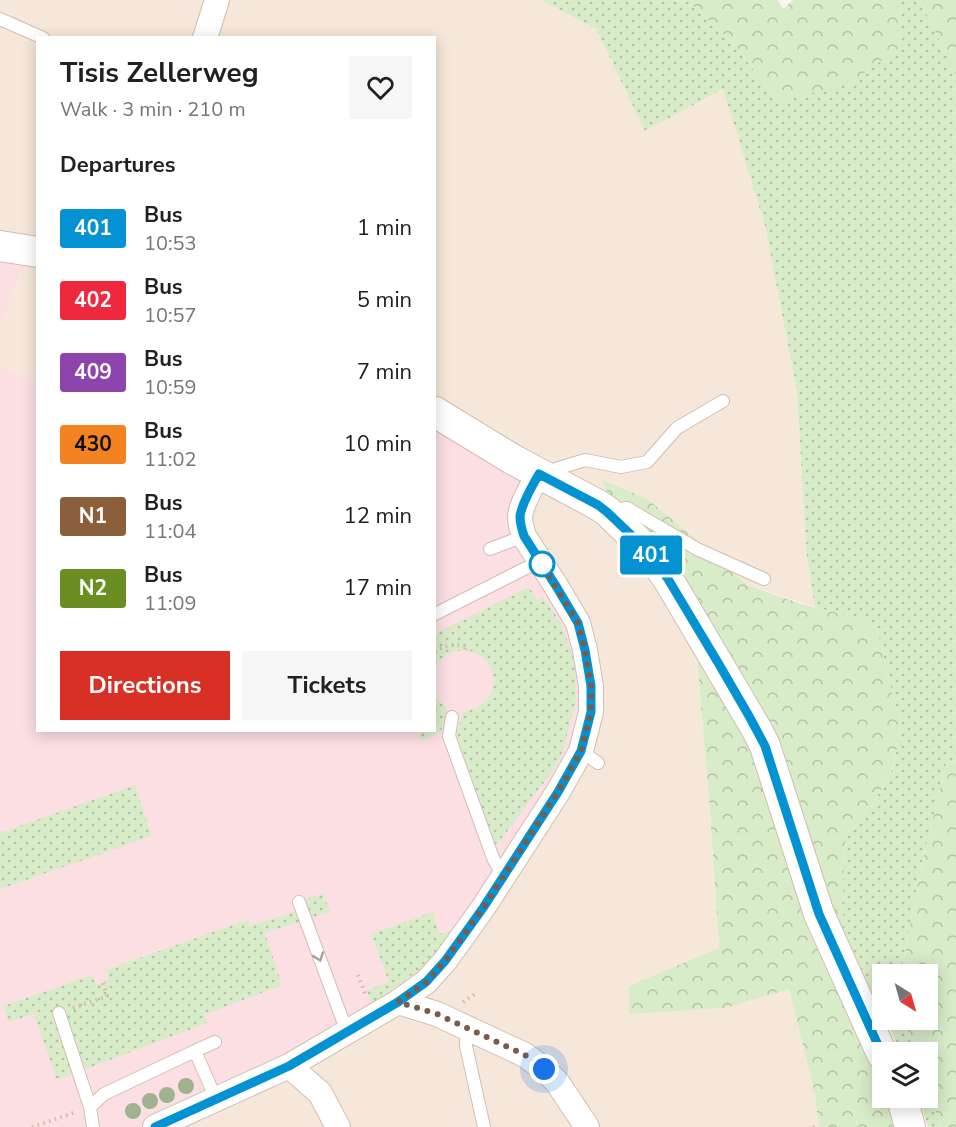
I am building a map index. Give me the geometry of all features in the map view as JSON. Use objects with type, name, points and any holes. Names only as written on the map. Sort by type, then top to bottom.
[{"type":"street","points":[[206,36],[217,0]]},
{"type":"street","points":[[0,246],[36,252]]},
{"type":"street","points":[[436,413],[539,474],[598,505],[648,551],[668,579],[765,746],[819,914],[877,1042]]},
{"type":"street","points":[[155,1127],[289,1066],[398,1002],[426,982],[445,961],[558,792],[589,757],[591,686],[578,623],[524,536],[520,515],[528,493],[539,474]]},
{"type":"street","points":[[398,1002],[437,1014],[525,1055],[557,1082],[587,1127]]},
{"type":"street","points":[[289,1066],[320,1094],[338,1127]]},
{"type":"street","points":[[905,1108],[910,1127]]},
{"type":"lane","points":[[0,19],[38,36]]},
{"type":"lane","points":[[539,474],[585,460],[621,467],[647,462],[677,428],[723,401]]},
{"type":"lane","points":[[607,512],[627,508],[697,549],[764,579]]},
{"type":"lane","points":[[490,549],[524,536]]},
{"type":"lane","points":[[436,613],[540,561]]},
{"type":"lane","points":[[452,717],[449,736],[493,858],[503,876]]},
{"type":"lane","points":[[299,902],[347,1032]]},
{"type":"lane","points":[[59,1013],[90,1107],[93,1127]]},
{"type":"lane","points":[[467,1028],[466,1046],[484,1127]]},
{"type":"lane","points":[[90,1107],[104,1094],[215,1042]]},
{"type":"lane","points":[[195,1051],[216,1099]]},
{"type":"path","points":[[436,651],[455,644],[467,646],[465,650]]},
{"type":"path","points":[[358,975],[364,992]]},
{"type":"path","points":[[59,1013],[107,996],[103,983]]},
{"type":"path","points":[[463,1002],[478,992]]},
{"type":"path","points":[[32,1127],[90,1107]]},
{"type":"shaded area","points":[[0,0],[541,0],[596,29],[645,131],[723,89],[765,226],[797,392],[806,550],[815,607],[747,585],[646,498],[602,479],[695,636],[719,949],[630,986],[629,1013],[725,1008],[789,988],[814,1090],[819,1127],[155,1127],[444,960],[436,477],[436,36],[36,36],[36,379],[11,372],[0,363],[0,328],[28,254],[0,249]]},
{"type":"shaded area","points":[[0,249],[28,254],[0,328]]},
{"type":"shaded area","points":[[0,363],[11,372],[36,379],[36,732],[436,732],[436,418],[537,474],[519,515],[576,623],[590,686],[580,750],[426,982],[155,1127],[0,1127]]},
{"type":"green space","points":[[541,0],[689,2],[735,45],[778,102],[901,46],[900,0],[920,0],[956,75],[956,760],[946,764],[918,881],[903,964],[872,964],[872,993],[843,939],[842,899],[846,838],[873,804],[894,766],[901,723],[880,640],[865,621],[815,607],[806,550],[797,392],[765,226],[723,89],[645,131],[596,29]]},
{"type":"green space","points":[[674,0],[778,0],[783,9],[793,0],[900,0],[902,46],[850,83],[778,102],[735,45],[689,2]]},
{"type":"green space","points":[[920,0],[956,0],[956,75]]},
{"type":"green space","points":[[601,479],[646,498],[747,585],[802,604],[865,620],[880,640],[901,723],[894,765],[873,804],[846,838],[842,899],[844,968],[877,1042],[872,1042],[872,1108],[905,1108],[910,1127],[819,1127],[814,1090],[789,989],[725,1008],[629,1014],[629,986],[719,948],[695,636],[649,576]]},
{"type":"green space","points":[[529,587],[537,600],[543,597],[561,623],[575,663],[576,703],[561,756],[551,773],[496,846],[456,735],[463,712],[478,707],[490,695],[493,682],[492,670],[478,654],[467,650],[456,651],[445,656],[436,665],[436,634]]},
{"type":"green space","points":[[436,696],[447,708],[441,731],[421,741],[418,732],[436,732]]},
{"type":"green space","points":[[956,760],[956,1127],[941,1127],[935,1108],[938,1108],[938,1042],[912,1042],[908,1030],[938,1030],[938,964],[903,964],[918,881],[946,764]]},
{"type":"green space","points":[[135,785],[152,836],[0,889],[0,833]]},
{"type":"green space","points":[[323,893],[330,912],[265,933],[282,985],[204,1015],[207,1023],[57,1080],[34,1014],[9,1022],[3,1006],[92,975],[96,985],[109,980],[106,970],[247,920],[250,926],[297,911],[295,903]]},
{"type":"green space","points":[[433,912],[439,934],[456,930],[420,969],[390,991],[371,1001],[367,991],[389,982],[371,934]]},
{"type":"green space","points":[[891,1030],[908,1030],[912,1042],[896,1042]]},
{"type":"green space","points":[[922,1108],[935,1108],[941,1127],[928,1127]]},
{"type":"bus line","name":"401","points":[[155,1127],[289,1066],[398,1002],[426,982],[445,961],[483,908],[558,792],[581,751],[591,712],[591,686],[578,623],[524,536],[521,527],[520,515],[528,493],[539,474],[598,505],[648,551],[668,579],[720,666],[765,746],[819,914],[877,1042]]},
{"type":"route","points":[[542,564],[540,561],[578,623],[585,650],[591,686],[591,712],[581,751],[558,792],[483,908],[445,961],[426,982],[398,1002],[437,1014],[525,1055],[544,1069]]}]
